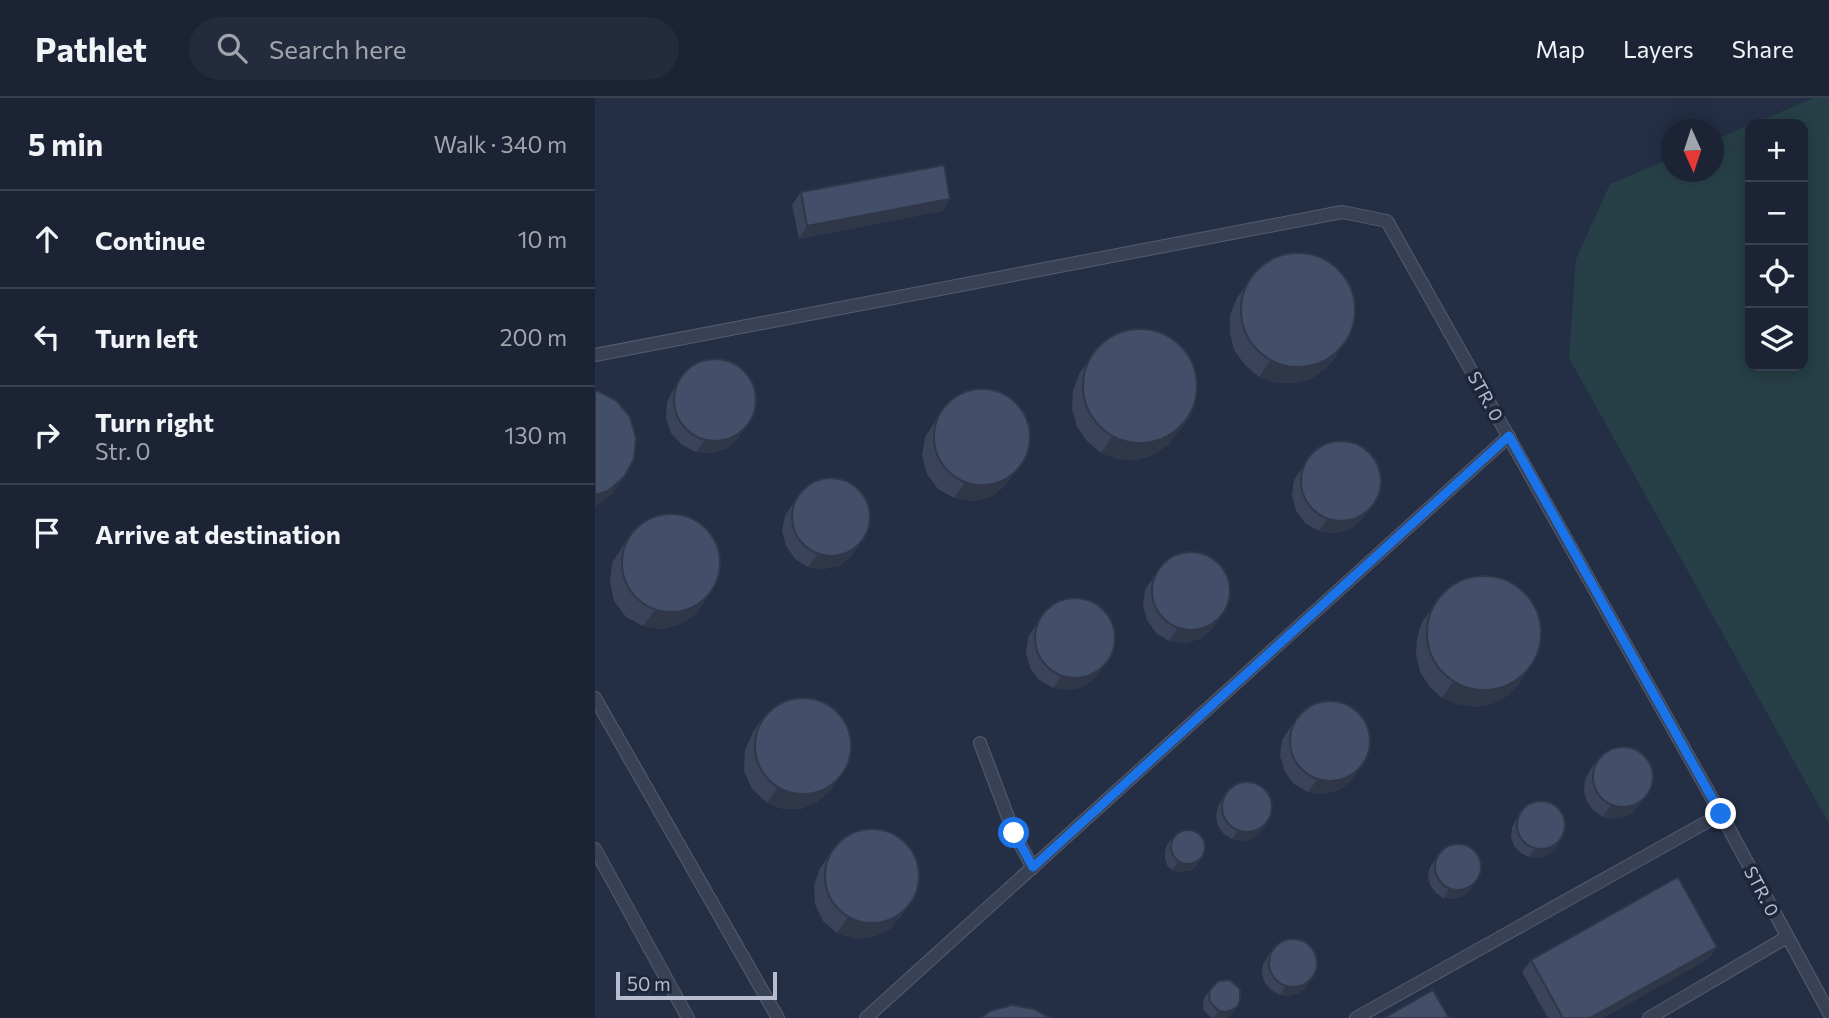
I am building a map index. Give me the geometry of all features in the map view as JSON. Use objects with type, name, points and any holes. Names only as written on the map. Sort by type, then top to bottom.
[{"type":"lane","name":"STR. 0","points":[[595,355],[1342,212],[1387,221],[1721,814],[1829,1013]]},
{"type":"lane","points":[[866,1018],[1509,436]]},
{"type":"lane","points":[[595,698],[778,1018]]},
{"type":"lane","points":[[980,743],[1014,833],[1033,867]]},
{"type":"lane","points":[[1356,1018],[1721,814]]},
{"type":"lane","points":[[595,849],[688,1018]]},
{"type":"lane","points":[[1649,1018],[1787,937]]},
{"type":"shaded area","points":[[1814,98],[1829,98],[1829,824],[1569,358],[1576,259],[1610,184],[1661,162],[1661,182],[1724,182],[1724,136],[1745,127],[1745,371],[1808,371],[1808,119],[1764,119]]},
{"type":"building","points":[[944,165],[950,199],[807,226],[801,192]]},
{"type":"building","points":[[1298,253],[1320,257],[1330,262],[1346,278],[1351,288],[1355,310],[1351,332],[1346,342],[1330,358],[1320,363],[1298,367],[1276,363],[1266,358],[1250,342],[1245,332],[1241,310],[1245,288],[1250,278],[1266,262],[1276,257]]},
{"type":"building","points":[[1140,329],[1162,333],[1172,338],[1188,354],[1193,364],[1197,386],[1193,408],[1188,418],[1172,434],[1162,439],[1140,443],[1118,439],[1108,434],[1092,418],[1087,408],[1083,386],[1087,364],[1092,354],[1108,338],[1118,333]]},
{"type":"building","points":[[715,359],[731,362],[744,371],[753,384],[756,400],[753,416],[744,429],[731,438],[715,441],[699,438],[686,429],[677,416],[674,400],[677,384],[686,371],[699,362]]},
{"type":"building","points":[[982,389],[1000,393],[1016,403],[1026,419],[1030,437],[1026,455],[1016,471],[1000,481],[982,485],[964,481],[948,471],[938,455],[934,437],[938,419],[948,403],[964,393]]},
{"type":"building","points":[[595,391],[617,401],[630,417],[636,438],[634,459],[624,477],[608,491],[595,495]]},
{"type":"building","points":[[1341,441],[1356,444],[1369,453],[1378,466],[1381,481],[1378,496],[1369,509],[1356,518],[1341,521],[1326,518],[1313,509],[1304,496],[1301,481],[1304,466],[1313,453],[1326,444]]},
{"type":"building","points":[[831,478],[846,481],[859,489],[867,502],[870,517],[867,532],[859,545],[846,553],[831,556],[816,553],[803,545],[795,532],[792,517],[795,502],[803,489],[816,481]]},
{"type":"building","points":[[671,514],[690,517],[706,528],[717,544],[720,563],[717,582],[706,598],[690,609],[671,612],[652,609],[636,598],[625,582],[622,563],[625,544],[636,528],[652,517]]},
{"type":"building","points":[[1183,552],[1199,552],[1213,558],[1224,569],[1230,583],[1230,599],[1224,613],[1213,624],[1199,630],[1183,630],[1169,624],[1158,613],[1152,599],[1152,583],[1158,569],[1169,558]]},
{"type":"building","points":[[1484,576],[1506,580],[1516,585],[1532,601],[1537,611],[1541,633],[1537,655],[1532,665],[1516,681],[1506,686],[1484,690],[1462,686],[1452,681],[1436,665],[1431,655],[1427,633],[1431,611],[1436,601],[1452,585],[1462,580]]},
{"type":"building","points":[[1075,598],[1090,601],[1103,610],[1112,623],[1115,638],[1112,653],[1103,666],[1090,675],[1075,678],[1060,675],[1047,666],[1038,653],[1035,638],[1038,623],[1047,610],[1060,601]]},
{"type":"building","points":[[803,698],[821,702],[837,712],[847,728],[851,746],[847,764],[837,780],[821,790],[803,794],[785,790],[769,780],[759,764],[755,746],[759,728],[769,712],[785,702]]},
{"type":"building","points":[[1322,701],[1338,701],[1352,708],[1363,719],[1370,733],[1367,756],[1352,774],[1338,781],[1322,781],[1308,774],[1297,763],[1290,749],[1290,733],[1297,719],[1308,708]]},
{"type":"building","points":[[1623,747],[1640,752],[1648,760],[1653,777],[1648,794],[1640,802],[1623,807],[1606,802],[1598,794],[1593,777],[1598,760],[1606,752]]},
{"type":"building","points":[[1247,782],[1265,789],[1272,807],[1265,825],[1247,832],[1229,825],[1222,807],[1229,789]]},
{"type":"building","points":[[1541,801],[1558,808],[1565,825],[1558,842],[1541,849],[1524,842],[1517,825],[1524,808]]},
{"type":"building","points":[[872,829],[890,833],[905,843],[915,858],[919,876],[915,894],[905,909],[890,919],[872,923],[854,919],[839,909],[829,894],[825,876],[829,858],[839,843],[854,833]]},
{"type":"building","points":[[1188,830],[1200,835],[1205,847],[1200,859],[1188,864],[1176,859],[1171,847],[1176,835]]},
{"type":"building","points":[[1458,844],[1474,851],[1481,867],[1474,883],[1458,890],[1442,883],[1435,867],[1442,851]]},
{"type":"building","points":[[1678,877],[1717,947],[1590,1018],[1563,1018],[1531,960]]},
{"type":"building","points":[[1293,939],[1302,940],[1310,946],[1316,954],[1316,972],[1310,980],[1302,986],[1293,987],[1284,986],[1276,980],[1270,972],[1269,963],[1270,954],[1276,946],[1284,940]]},
{"type":"building","points":[[1230,980],[1240,989],[1240,1001],[1232,1010],[1219,1011],[1210,1002],[1210,990],[1218,981]]},
{"type":"building","points":[[1433,990],[1449,1018],[1384,1018]]},
{"type":"building","points":[[1012,1005],[1034,1009],[1050,1018],[981,1018],[990,1011]]},
{"type":"route","points":[[1014,833],[1033,867],[1509,436],[1721,814]]}]
